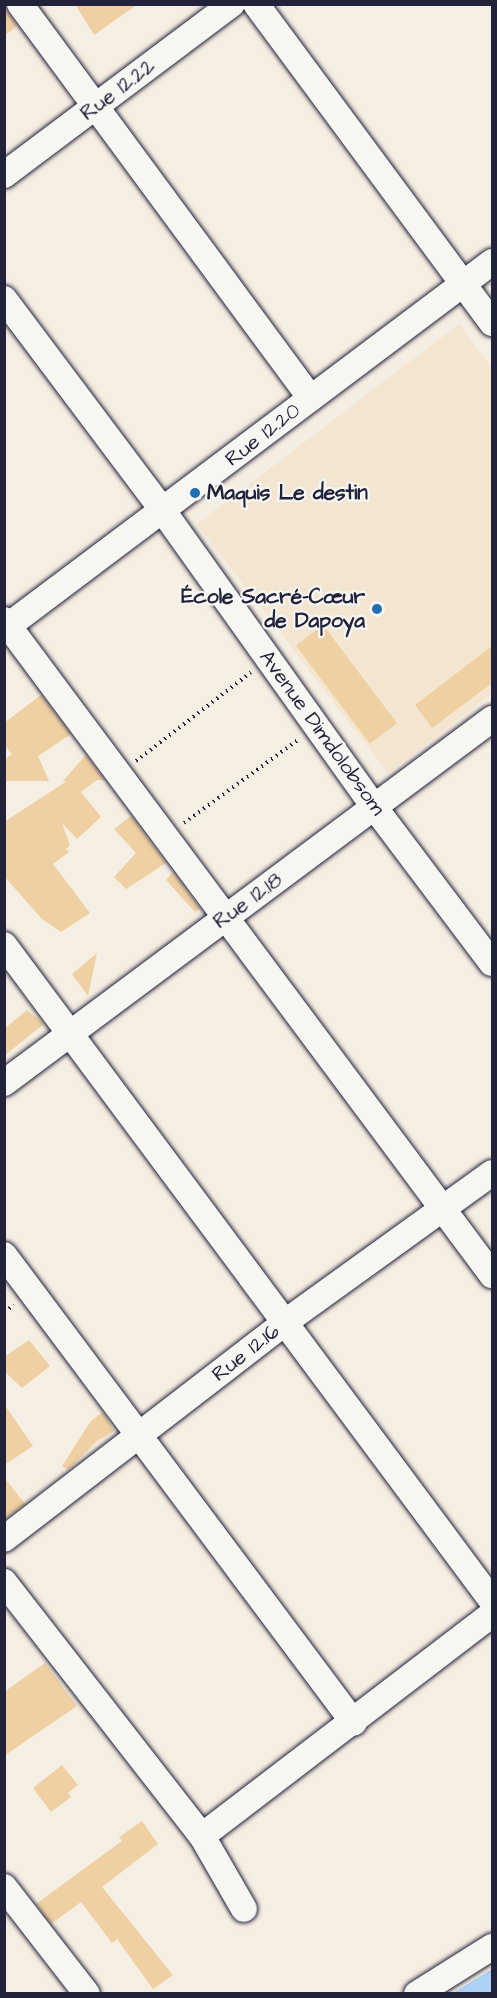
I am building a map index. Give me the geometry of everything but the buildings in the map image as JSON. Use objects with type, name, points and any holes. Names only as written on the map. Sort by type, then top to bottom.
[{"type":"street","points":[[20,4],[311,398]]},
{"type":"street","name":"Rue 12.22","points":[[4,175],[232,4]]},
{"type":"street","points":[[256,4],[492,323]]},
{"type":"street","name":"Rue 12.20","points":[[6,625],[163,511],[492,262]]},
{"type":"street","name":"Avenue Dimdolobsom","points":[[4,299],[163,511],[375,808],[492,963]]},
{"type":"street","points":[[6,625],[492,1275]]},
{"type":"street","name":"Rue 12.18","points":[[4,1083],[492,720]]},
{"type":"street","points":[[4,945],[69,1036],[492,1601]]},
{"type":"street","name":"Rue 12.16","points":[[4,1539],[284,1323],[492,1173]]},
{"type":"street","points":[[4,1255],[354,1723]]},
{"type":"street","points":[[4,1582],[202,1836],[244,1909]]},
{"type":"street","points":[[202,1836],[354,1723],[492,1614]]},
{"type":"street","points":[[4,1887],[87,1994]]},
{"type":"street","points":[[417,1994],[492,1947]]},
{"type":"path","points":[[119,774],[269,659]]},
{"type":"path","points":[[166,836],[317,726]]},
{"type":"shaded area","name":"École Sacré-Cœur de Dapoya","points":[[459,324],[492,368],[492,693],[388,773],[197,524]]},
{"type":"water","points":[[492,1969],[492,1993],[453,1993]]},
{"type":"place","name":"Maquis Le destin","points":[[195,493]]},
{"type":"place","name":"École Sacré-Cœur de Dapoya","points":[[377,609]]}]
